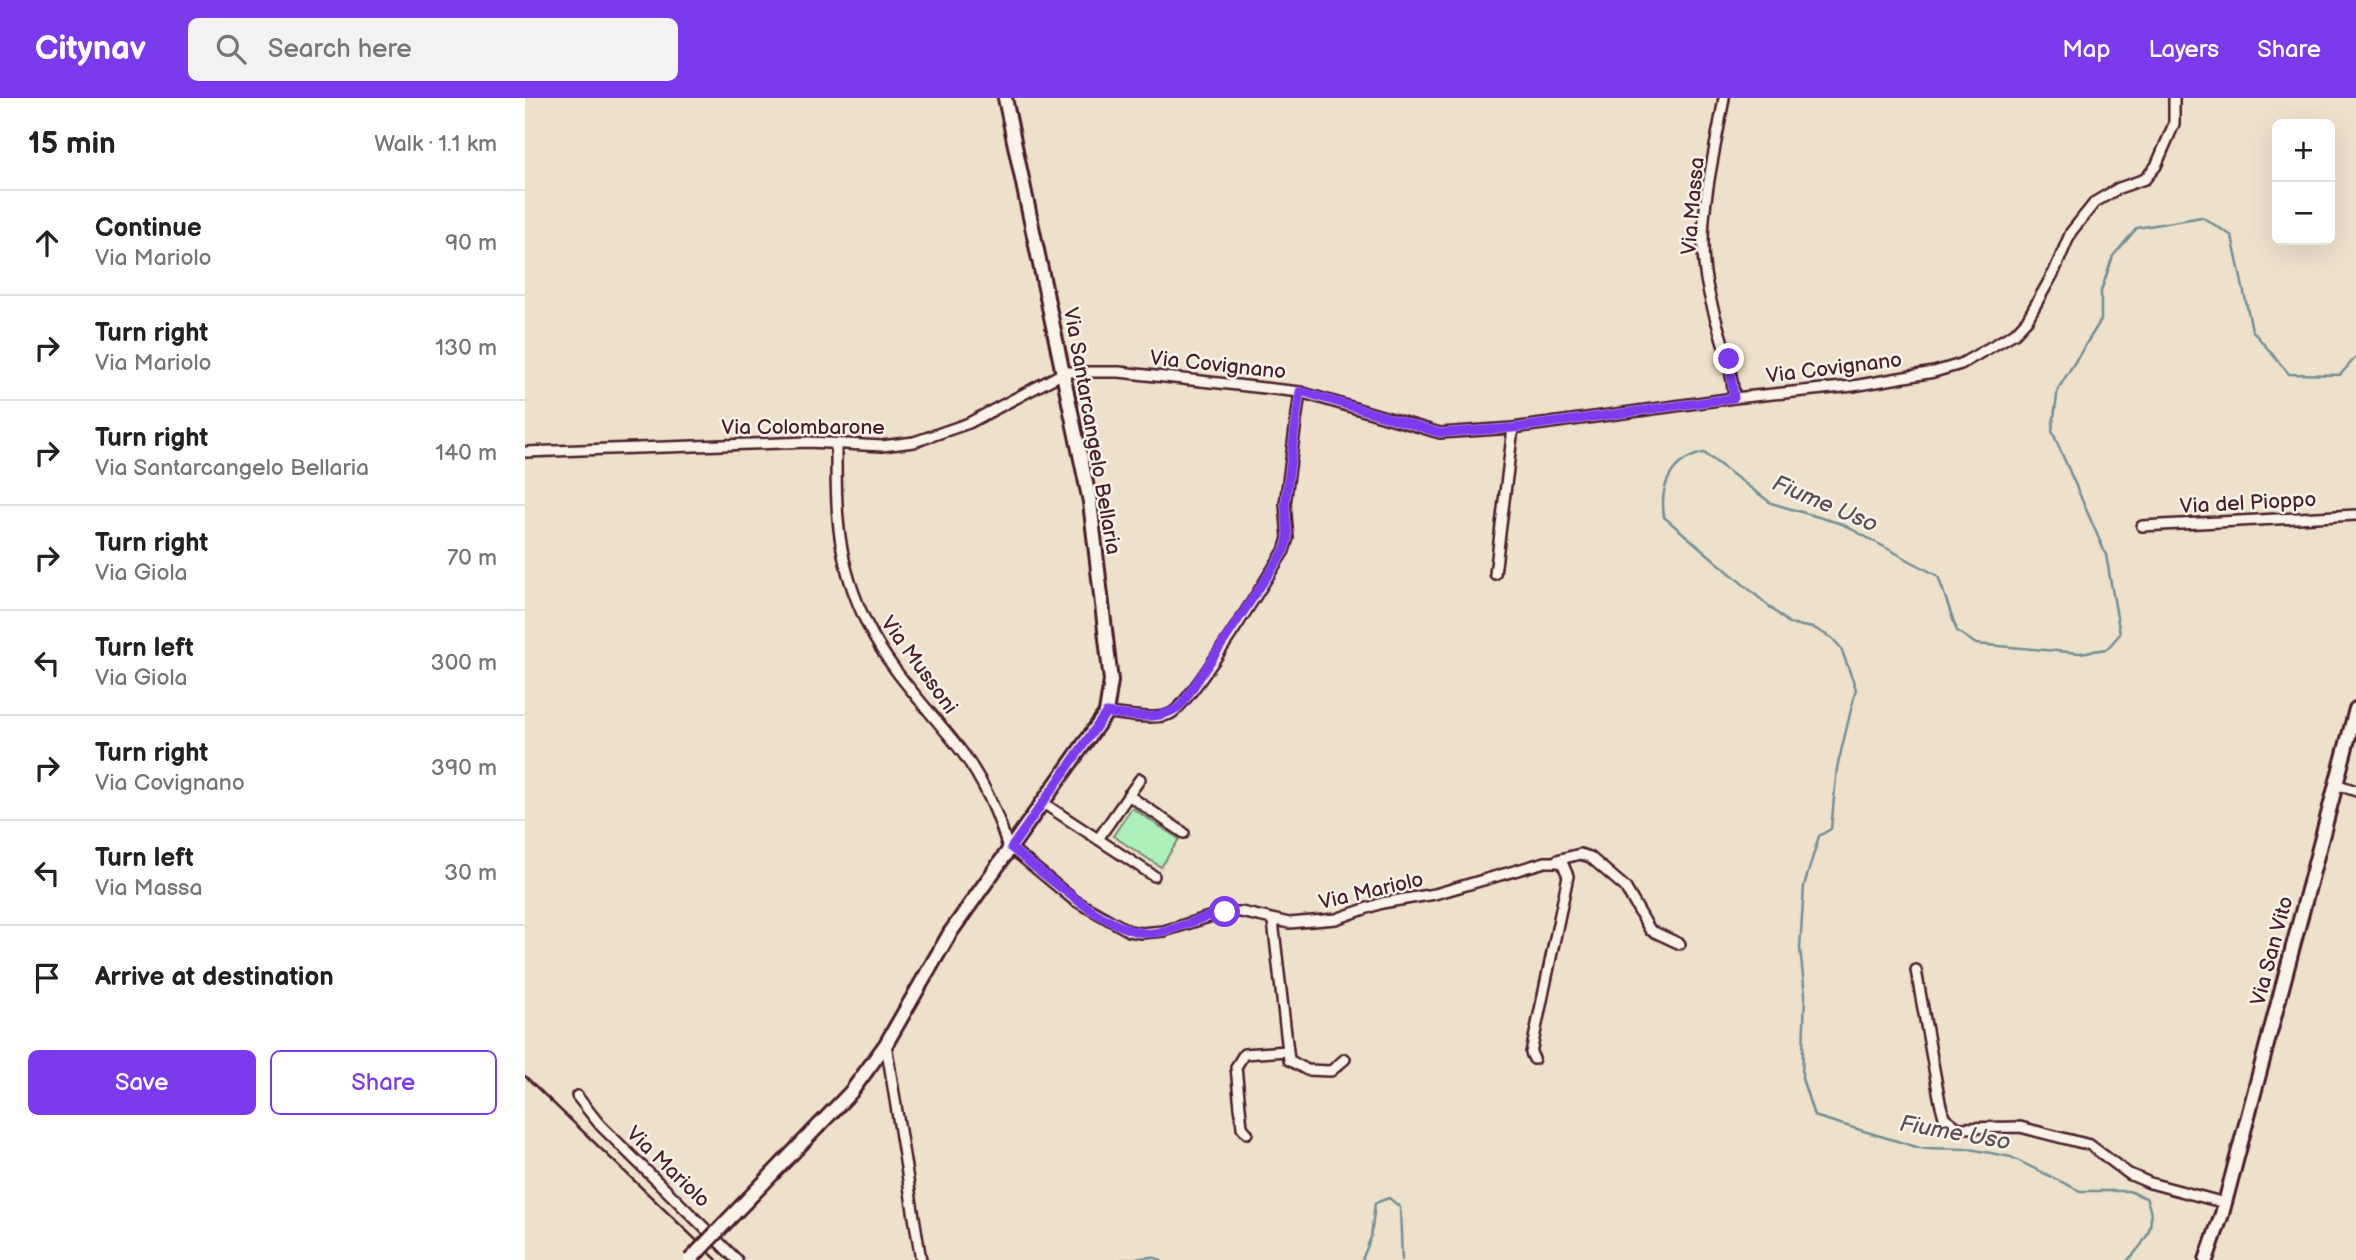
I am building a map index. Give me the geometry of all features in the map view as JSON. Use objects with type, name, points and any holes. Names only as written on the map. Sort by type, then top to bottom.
[{"type":"street","name":"Via Santarcangelo Bellaria","points":[[690,1260],[851,1092],[886,1044],[950,933],[1106,713],[1111,681],[1090,502],[1065,372],[1005,98]]},
{"type":"street","name":"Via Massa","points":[[1724,98],[1708,199],[1704,255],[1705,275],[1732,373],[1734,398]]},
{"type":"street","name":"Via Covignano","points":[[1065,372],[1119,372],[1300,391],[1440,433],[1513,428],[1734,398],[1853,386],[1934,372],[1961,364],[2015,333],[2027,320],[2054,272],[2071,232],[2095,202],[2119,188],[2145,179],[2156,166],[2174,124],[2174,98]]},
{"type":"street","name":"Via Colombarone","points":[[525,453],[837,444],[882,446],[941,435],[1065,372]]},
{"type":"street","points":[[1106,713],[1162,717],[1173,713],[1213,661],[1284,551],[1288,538],[1285,504],[1300,391]]},
{"type":"street","points":[[1495,574],[1513,428]]},
{"type":"street","name":"Via Mussoni","points":[[837,444],[838,544],[867,625],[912,692],[972,768],[1010,850]]},
{"type":"street","name":"Via del Pioppo","points":[[2142,526],[2356,515]]},
{"type":"street","name":"Via San Vito","points":[[2207,1260],[2225,1203],[2355,714]]},
{"type":"street","points":[[1098,839],[1140,779]]},
{"type":"street","points":[[2336,785],[2356,791]]},
{"type":"street","points":[[1128,795],[1184,833]]},
{"type":"street","points":[[1043,803],[1154,876]]},
{"type":"street","name":"Via Mariolo","points":[[1010,850],[1074,900],[1129,931],[1153,933],[1225,912],[1241,912],[1273,921],[1312,923],[1336,919],[1382,903],[1435,894],[1580,855],[1590,857],[1625,887],[1650,930],[1680,944]]},
{"type":"street","points":[[1534,1059],[1531,1053],[1568,876],[1562,862],[1556,860]]},
{"type":"street","points":[[1273,921],[1287,1051],[1294,1065],[1307,1070],[1331,1071],[1345,1059]]},
{"type":"street","points":[[1916,970],[1944,1117],[1958,1128],[2020,1127],[2090,1145],[2129,1174],[2150,1183],[2225,1203]]},
{"type":"street","points":[[886,1044],[921,1260]]},
{"type":"street","points":[[1247,1133],[1242,1127],[1236,1066],[1244,1054],[1287,1051]]},
{"type":"street","name":"Via Mariolo","points":[[577,1096],[600,1125],[737,1260]]},
{"type":"green space","points":[[1132,808],[1179,839],[1161,867],[1113,836]]},
{"type":"waterway","name":"Fiume Uso","points":[[2128,1260],[2149,1232],[2151,1216],[2146,1198],[2129,1191],[2080,1191],[2011,1157],[1970,1149],[1920,1148],[1814,1116],[1802,1078],[1805,995],[1800,948],[1804,886],[1819,836],[1831,829],[1837,768],[1856,689],[1841,648],[1832,638],[1814,628],[1790,624],[1664,517],[1666,484],[1676,467],[1693,456],[1704,453],[1771,503],[1842,524],[1938,576],[1957,631],[1976,644],[2080,653],[2107,649],[2120,634],[2106,555],[2052,431],[2058,389],[2101,320],[2101,291],[2113,256],[2137,228],[2202,217],[2232,236],[2252,330],[2289,374],[2340,375],[2356,357]]},
{"type":"waterway","name":"Fiume Uso","points":[[1362,1260],[1371,1237],[1375,1203],[1389,1198],[1400,1207],[1402,1260]]},
{"type":"waterway","name":"Fiume Uso","points":[[1119,1260],[1152,1257],[1161,1260]]},
{"type":"railway","points":[[525,1076],[717,1260]]},
{"type":"route","points":[[1225,912],[1205,915],[1164,931],[1129,931],[1074,900],[1011,848],[1106,713],[1162,717],[1173,713],[1182,704],[1284,551],[1288,538],[1285,504],[1300,391],[1440,433],[1513,428],[1734,398],[1729,359]]}]
